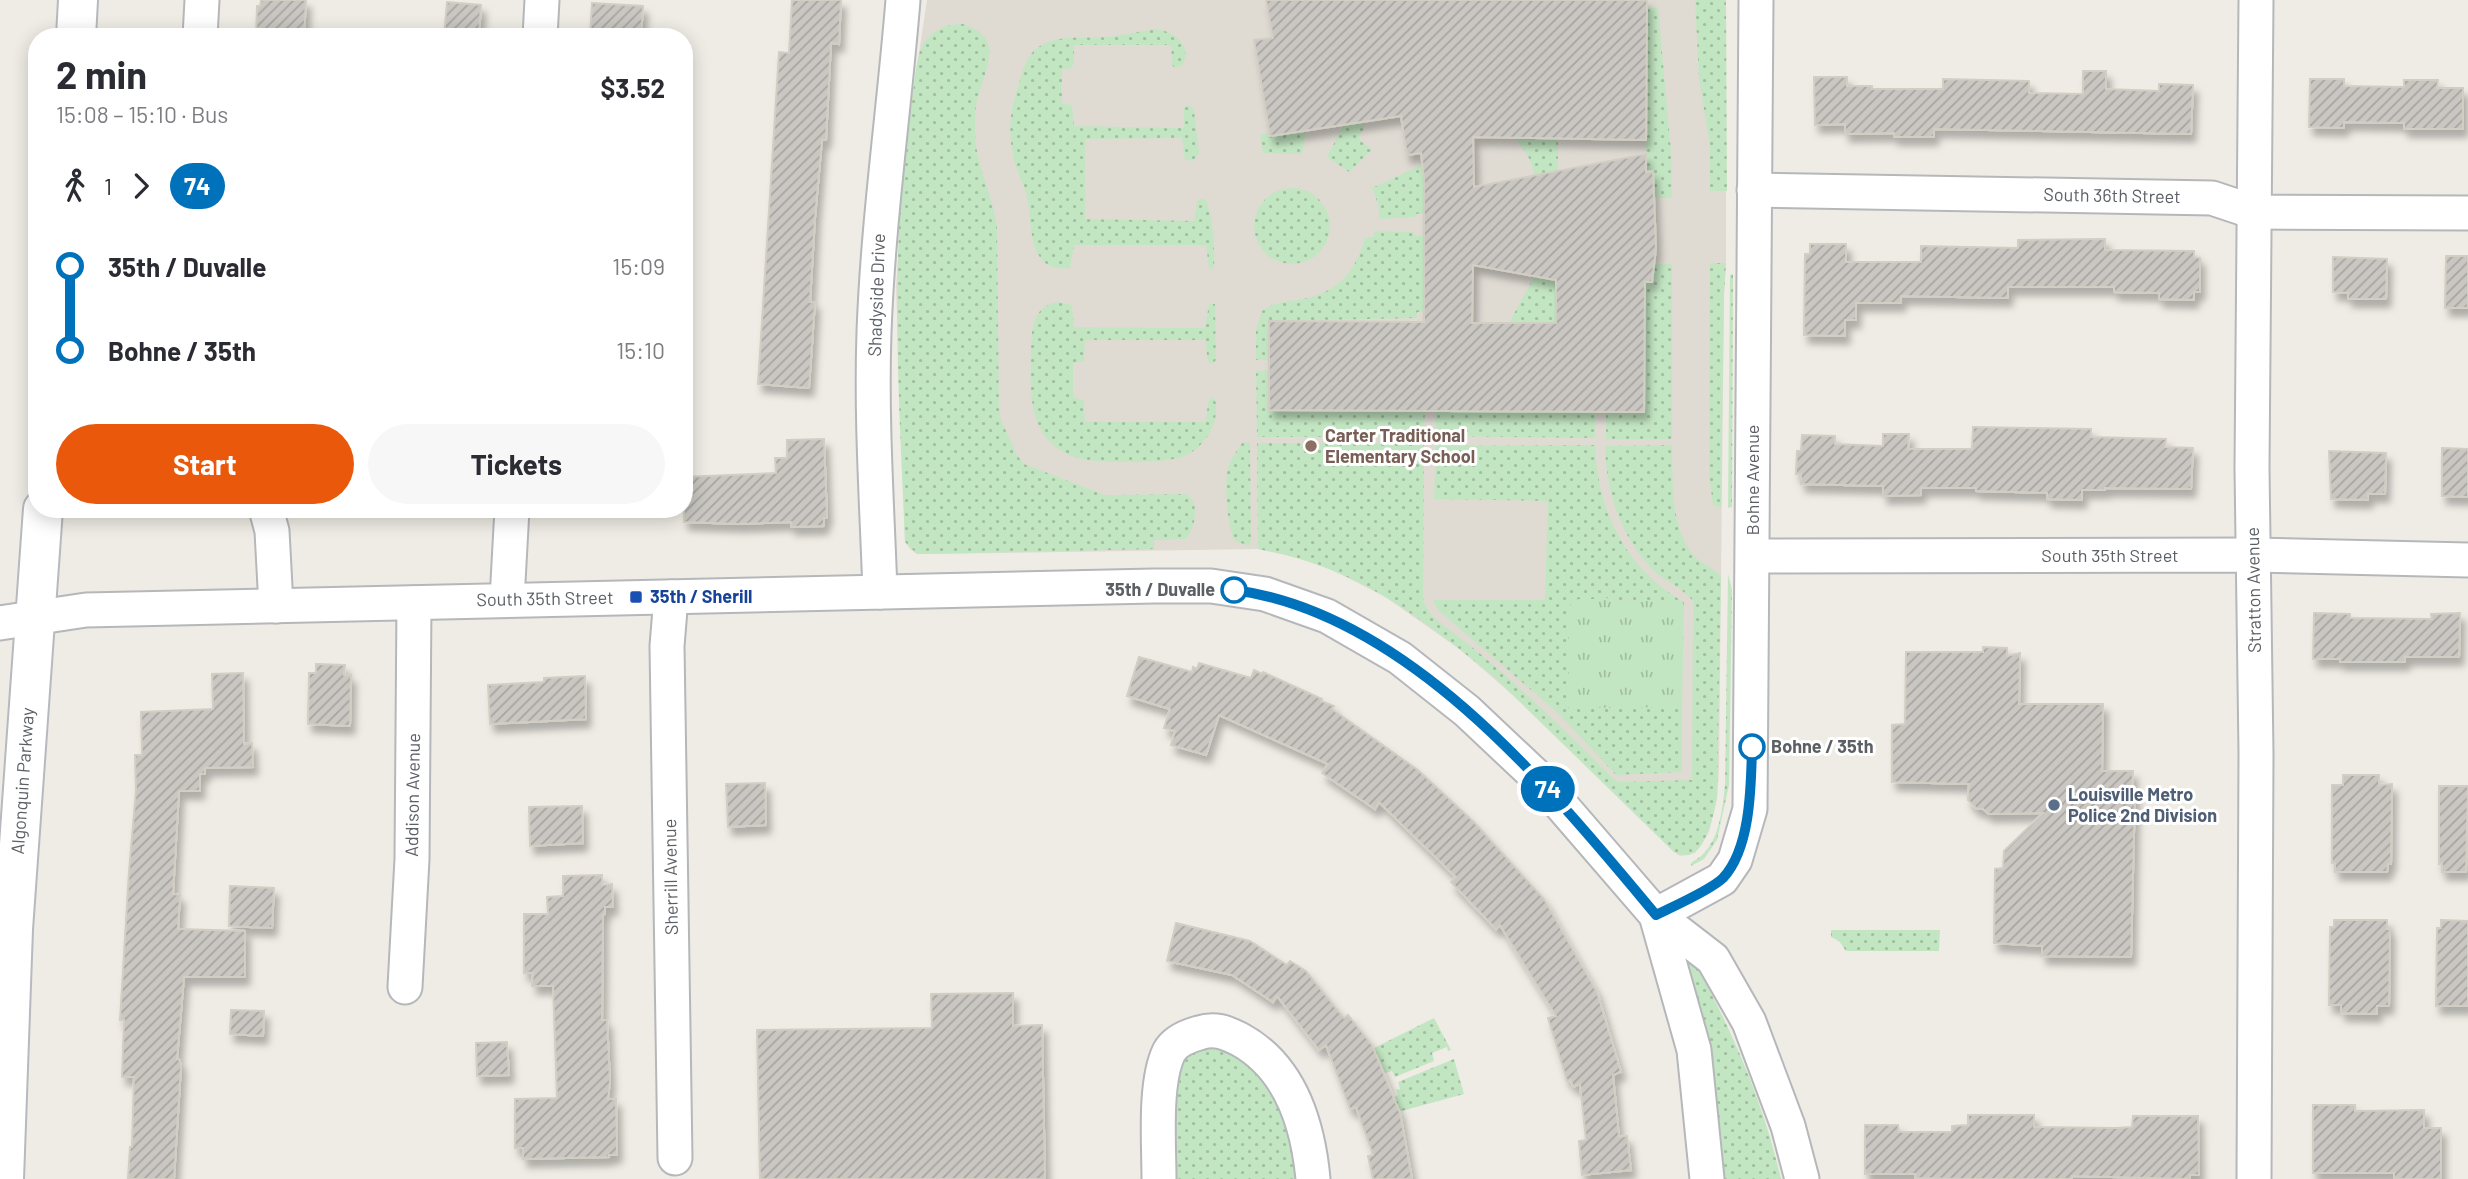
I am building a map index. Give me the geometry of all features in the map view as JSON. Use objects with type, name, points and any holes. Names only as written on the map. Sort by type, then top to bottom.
[{"type":"main road","points":[[76,28],[78,0]]},
{"type":"main road","name":"Algonquin Parkway","points":[[5,1179],[13,929],[17,621],[41,518]]},
{"type":"street","points":[[200,28],[202,0]]},
{"type":"street","points":[[540,28],[542,0]]},
{"type":"street","name":"Shadyside Drive","points":[[880,592],[874,334],[881,206],[903,0]]},
{"type":"street","name":"Bohne Avenue","points":[[1656,915],[1722,879],[1735,860],[1750,809],[1756,0]]},
{"type":"street","name":"Stratton Avenue","points":[[2254,1179],[2256,753],[2252,467],[2256,0]]},
{"type":"street","name":"South 36th Street","points":[[1754,190],[2212,198],[2254,212],[2468,213]]},
{"type":"street","points":[[268,518],[272,531],[276,606]]},
{"type":"street","points":[[507,600],[512,518]]},
{"type":"street","name":"South 35th Street","points":[[1753,556],[2254,555],[2468,560]]},
{"type":"street","name":"South 35th Street","points":[[17,621],[86,610],[507,600],[1211,586],[1265,594],[1338,622],[1400,658],[1467,711],[1536,776],[1656,915]]},
{"type":"street","name":"Sherrill Avenue","points":[[671,597],[667,646],[675,1158]]},
{"type":"street","name":"Addison Avenue","points":[[405,987],[412,859],[414,603]]},
{"type":"street","points":[[1656,915],[1694,1050],[1706,1179]]},
{"type":"street","points":[[1656,915],[1713,959],[1749,1022],[1788,1126],[1802,1179]]},
{"type":"street","points":[[1159,1179],[1160,1078],[1170,1050],[1185,1036],[1223,1030],[1248,1044],[1271,1064],[1289,1088],[1307,1137],[1313,1179]]},
{"type":"shaded area","name":"Carter Traditional Elementary School","points":[[927,0],[1726,0],[1726,263],[1719,771],[1717,798],[1709,832],[1695,853],[1680,856],[1674,852],[1523,704],[1462,651],[1384,596],[1332,570],[1295,557],[1258,549],[917,554],[910,549],[905,542],[896,286],[908,125]]},
{"type":"green space","points":[[1695,0],[1726,0],[1727,191],[1710,191],[1710,146],[1699,78]]},
{"type":"green space","points":[[1647,8],[1658,8],[1671,151],[1672,198],[1656,198],[1656,195],[1653,195],[1653,172],[1646,172]]},
{"type":"green space","points":[[963,24],[980,32],[989,48],[987,68],[976,103],[975,140],[997,226],[1001,420],[1024,464],[1105,495],[1186,494],[1194,503],[1195,516],[1186,539],[1154,540],[1154,549],[929,554],[917,554],[905,542],[897,322],[900,211],[905,156],[916,72],[923,44],[936,31],[946,26]]},
{"type":"green space","points":[[1154,29],[1168,32],[1180,40],[1185,52],[1182,66],[1175,68],[1172,65],[1171,45],[1074,45],[1074,64],[1070,69],[1062,69],[1062,103],[1072,105],[1074,126],[1184,128],[1184,107],[1189,105],[1194,110],[1199,153],[1193,161],[1185,160],[1182,138],[1085,139],[1085,219],[1194,221],[1198,199],[1205,199],[1212,222],[1214,267],[1211,270],[1209,268],[1206,245],[1074,245],[1070,268],[1056,268],[1046,263],[1034,245],[1027,197],[1011,145],[1013,104],[1025,64],[1038,47],[1056,39],[1107,37]]},
{"type":"green space","points":[[1347,123],[1363,123],[1364,129],[1358,138],[1372,150],[1349,172],[1327,157]]},
{"type":"green space","points":[[1306,130],[1302,154],[1263,153],[1260,135]]},
{"type":"green space","points":[[1515,138],[1558,138],[1558,171],[1535,175],[1528,156]]},
{"type":"green space","points":[[1425,163],[1424,213],[1415,214],[1415,217],[1380,219],[1372,188]]},
{"type":"green space","points":[[1300,188],[1313,194],[1324,205],[1330,218],[1328,241],[1313,258],[1300,264],[1284,264],[1271,258],[1256,241],[1254,218],[1260,205],[1277,190]]},
{"type":"green space","points":[[1374,231],[1414,232],[1414,235],[1424,236],[1424,312],[1417,312],[1417,318],[1270,321],[1269,360],[1256,360],[1256,329],[1262,311],[1277,304],[1315,296],[1336,285],[1351,269],[1365,237],[1374,237]]},
{"type":"green space","points":[[1710,263],[1726,263],[1721,507],[1713,505],[1709,475]]},
{"type":"green space","points":[[1652,264],[1672,264],[1672,439],[1606,439],[1606,412],[1644,412],[1645,282],[1652,282]]},
{"type":"green space","points":[[1733,274],[1732,507],[1728,508],[1730,275]]},
{"type":"green space","points":[[1534,277],[1556,280],[1557,323],[1509,323]]},
{"type":"green space","points":[[1058,302],[1072,305],[1074,327],[1205,328],[1209,304],[1215,304],[1216,360],[1212,364],[1208,362],[1205,340],[1085,340],[1084,361],[1073,363],[1073,397],[1084,400],[1085,422],[1206,422],[1208,402],[1212,397],[1215,399],[1216,416],[1205,440],[1185,456],[1147,462],[1083,459],[1061,451],[1050,442],[1039,425],[1032,403],[1031,346],[1032,331],[1039,312]]},
{"type":"green space","points":[[1269,370],[1269,410],[1425,411],[1424,437],[1257,437],[1256,371]]},
{"type":"green space","points":[[1435,411],[1595,412],[1595,438],[1436,436]]},
{"type":"green space","points":[[1250,442],[1249,546],[1235,541],[1232,534],[1226,484],[1232,459],[1242,443]]},
{"type":"green space","points":[[1257,443],[1424,444],[1425,605],[1439,622],[1523,691],[1617,782],[1692,780],[1693,601],[1654,571],[1642,558],[1624,529],[1608,480],[1605,446],[1672,445],[1674,500],[1679,528],[1694,556],[1721,576],[1717,798],[1710,828],[1700,847],[1693,853],[1684,855],[1674,852],[1494,677],[1416,617],[1375,591],[1331,570],[1258,549]]},
{"type":"green space","points":[[1595,445],[1602,493],[1619,536],[1646,573],[1684,602],[1610,600],[1603,596],[1603,599],[1579,599],[1568,611],[1569,708],[1682,707],[1682,772],[1616,775],[1558,713],[1438,610],[1433,600],[1545,600],[1548,501],[1434,499],[1436,446]]},
{"type":"green space","points":[[1728,574],[1732,590],[1729,785],[1717,840],[1704,859],[1691,866],[1714,839],[1724,796]]},
{"type":"green space","points":[[1603,596],[1610,600],[1684,602],[1682,707],[1568,708],[1568,611],[1571,604],[1579,599],[1602,599]]},
{"type":"green space","points":[[1831,930],[1940,930],[1939,951],[1846,951],[1839,941],[1831,937]]},
{"type":"green space","points":[[1690,959],[1707,984],[1744,1065],[1769,1133],[1781,1179],[1722,1179],[1687,967]]},
{"type":"green space","points":[[1434,1018],[1451,1050],[1448,1051],[1447,1047],[1432,1053],[1434,1061],[1395,1077],[1392,1071],[1385,1073],[1372,1049]]},
{"type":"green space","points":[[1222,1044],[1258,1072],[1281,1102],[1301,1179],[1172,1179],[1175,1073],[1184,1054]]},
{"type":"green space","points":[[1454,1059],[1464,1094],[1398,1112],[1394,1097],[1398,1095],[1396,1090],[1400,1089],[1398,1082]]},
{"type":"building","points":[[261,0],[306,0],[304,28],[256,28],[257,6],[260,6]]},
{"type":"building","points":[[792,0],[841,0],[839,44],[831,43],[826,140],[822,140],[815,218],[810,302],[815,302],[809,388],[758,384],[779,52],[789,53]]},
{"type":"building","points":[[1266,0],[1647,0],[1646,140],[1473,137],[1474,187],[1646,154],[1646,172],[1653,171],[1656,248],[1652,282],[1645,282],[1644,412],[1269,410],[1269,321],[1424,322],[1424,177],[1421,153],[1407,155],[1401,116],[1270,136],[1254,40],[1273,38]],"holes":[[[1473,265],[1556,280],[1556,323],[1472,323]]]},
{"type":"building","points":[[447,2],[481,5],[480,28],[445,28]]},
{"type":"building","points":[[592,3],[643,6],[642,28],[591,28]]},
{"type":"building","points":[[2083,71],[2106,71],[2106,89],[2159,91],[2159,84],[2193,85],[2191,134],[1934,129],[1934,137],[1894,137],[1894,133],[1845,134],[1845,124],[1815,125],[1814,77],[1847,77],[1847,86],[1872,86],[1872,89],[1943,89],[1943,79],[2029,81],[2029,93],[2083,94]]},
{"type":"building","points":[[2310,79],[2344,79],[2344,86],[2404,87],[2404,80],[2438,80],[2437,88],[2463,88],[2463,129],[2404,129],[2404,123],[2344,122],[2344,128],[2309,127]]},
{"type":"building","points":[[2105,239],[2105,250],[2194,251],[2194,257],[2200,258],[2200,292],[2194,292],[2194,300],[2159,299],[2159,293],[2114,292],[2114,287],[2008,287],[2008,298],[1901,296],[1901,303],[1856,303],[1856,320],[1845,320],[1845,336],[1804,335],[1805,254],[1810,254],[1810,244],[1846,244],[1846,262],[1921,262],[1921,246],[2018,248],[2018,240]]},
{"type":"building","points":[[2446,256],[2468,256],[2468,308],[2445,308]]},
{"type":"building","points":[[2333,257],[2387,259],[2386,299],[2348,299],[2348,293],[2333,292]]},
{"type":"building","points":[[1973,427],[2091,429],[2091,437],[2166,439],[2165,447],[2193,448],[2191,489],[2082,490],[2082,500],[2047,499],[2047,493],[1976,491],[1976,488],[1921,488],[1921,495],[1883,496],[1883,486],[1801,484],[1801,474],[1796,474],[1797,451],[1801,451],[1802,435],[1835,436],[1835,444],[1883,446],[1883,434],[1909,434],[1908,449],[1972,449]]},
{"type":"building","points":[[824,439],[827,518],[824,518],[824,526],[791,527],[791,522],[684,522],[684,518],[693,518],[693,477],[776,473],[775,458],[787,458],[787,440]]},
{"type":"building","points":[[2442,448],[2468,449],[2468,497],[2442,496]]},
{"type":"building","points":[[2329,451],[2386,453],[2385,494],[2368,494],[2368,500],[2331,499]]},
{"type":"building","points":[[2314,613],[2350,614],[2350,618],[2432,619],[2431,614],[2460,613],[2459,657],[2405,657],[2405,662],[2340,662],[2340,659],[2313,659]]},
{"type":"building","name":"Louisville Metro Police 2nd Division","points":[[1983,647],[2007,648],[2007,656],[2020,653],[2019,704],[2103,704],[2102,771],[2133,771],[2132,791],[2135,792],[2131,957],[2042,956],[2042,946],[1994,943],[1995,869],[2003,868],[2004,851],[2043,813],[1989,814],[1983,809],[1977,809],[1968,800],[1969,784],[1892,782],[1892,725],[1905,724],[1906,652],[1983,652]]},
{"type":"building","points":[[1139,657],[1192,672],[1193,667],[1197,669],[1199,663],[1251,678],[1254,670],[1262,674],[1263,672],[1322,699],[1321,701],[1334,706],[1332,709],[1418,770],[1474,822],[1544,899],[1597,992],[1621,1072],[1613,1075],[1619,1137],[1627,1136],[1631,1170],[1582,1175],[1579,1141],[1586,1140],[1580,1084],[1573,1087],[1571,1080],[1567,1081],[1548,1018],[1556,1016],[1500,925],[1496,929],[1451,882],[1456,877],[1379,802],[1375,809],[1322,773],[1328,764],[1219,715],[1206,755],[1171,745],[1175,731],[1164,728],[1170,709],[1127,696]]},
{"type":"building","points":[[316,664],[345,665],[344,675],[351,675],[350,726],[308,724],[309,673],[316,673]]},
{"type":"building","points":[[243,673],[244,744],[252,743],[253,767],[205,768],[205,774],[200,774],[200,791],[179,791],[173,894],[180,895],[178,929],[245,931],[245,977],[184,977],[177,1059],[181,1066],[174,1179],[128,1179],[132,1147],[134,1077],[122,1077],[124,1020],[120,1020],[136,790],[135,755],[142,755],[141,712],[213,709],[212,674]]},
{"type":"building","points":[[585,676],[586,719],[490,724],[488,685],[544,682],[544,678]]},
{"type":"building","points":[[2343,775],[2379,775],[2379,785],[2392,784],[2391,864],[2388,864],[2387,872],[2335,872],[2335,863],[2332,863],[2332,785],[2343,785]]},
{"type":"building","points":[[765,783],[766,825],[728,827],[726,784]]},
{"type":"building","points":[[2439,786],[2468,786],[2466,872],[2442,872],[2442,863],[2439,864]]},
{"type":"building","points":[[582,806],[583,843],[530,846],[529,807]]},
{"type":"building","points":[[602,875],[602,885],[612,884],[613,907],[605,907],[603,915],[602,1020],[607,1020],[610,1081],[608,1099],[616,1099],[617,1155],[523,1159],[523,1148],[515,1148],[515,1099],[557,1098],[553,986],[532,986],[533,973],[524,973],[524,914],[548,914],[547,897],[563,896],[563,876]]},
{"type":"building","points":[[230,886],[274,888],[272,928],[229,926]]},
{"type":"building","points":[[2334,920],[2387,920],[2387,929],[2390,929],[2389,1006],[2377,1006],[2377,1014],[2341,1013],[2341,1005],[2329,1005],[2330,927],[2334,927]]},
{"type":"building","points":[[2441,920],[2468,921],[2468,1006],[2436,1006],[2437,928],[2441,928]]},
{"type":"building","points":[[1176,923],[1250,941],[1287,965],[1290,961],[1306,971],[1344,1018],[1348,1015],[1372,1045],[1400,1113],[1412,1179],[1373,1179],[1368,1156],[1373,1155],[1356,1107],[1350,1109],[1326,1045],[1319,1050],[1277,996],[1273,1002],[1232,975],[1167,961]]},
{"type":"building","points":[[1013,993],[1013,1026],[1042,1025],[1045,1179],[760,1179],[757,1030],[932,1028],[931,994]]},
{"type":"building","points":[[231,1010],[264,1011],[263,1036],[230,1034]]},
{"type":"building","points":[[507,1042],[509,1075],[477,1076],[476,1043]]},
{"type":"building","points":[[2313,1105],[2355,1105],[2355,1111],[2424,1110],[2424,1128],[2441,1128],[2441,1179],[2394,1179],[2394,1173],[2313,1173]]},
{"type":"building","points":[[1968,1115],[2034,1115],[2034,1127],[2116,1128],[2132,1127],[2133,1116],[2198,1116],[2199,1175],[2190,1175],[2190,1179],[2072,1176],[2072,1179],[1961,1179],[1915,1178],[1915,1174],[1865,1174],[1865,1125],[1898,1125],[1899,1132],[1952,1132],[1952,1126],[1968,1125]]},
{"type":"bus line","name":"74","points":[[1234,590],[1265,594],[1327,616],[1400,658],[1467,711],[1536,776],[1656,915],[1722,879],[1735,860],[1750,809],[1752,747]]},
{"type":"place","name":"Carter Traditional Elementary School","points":[[1311,446]]},
{"type":"place","name":"35th / Duvalle","points":[[1234,590]]},
{"type":"place","name":"35th / Sherill","points":[[636,597]]},
{"type":"place","name":"Bohne / 35th","points":[[1752,747]]},
{"type":"place","name":"Louisville Metro Police 2nd Division","points":[[2054,805]]}]
